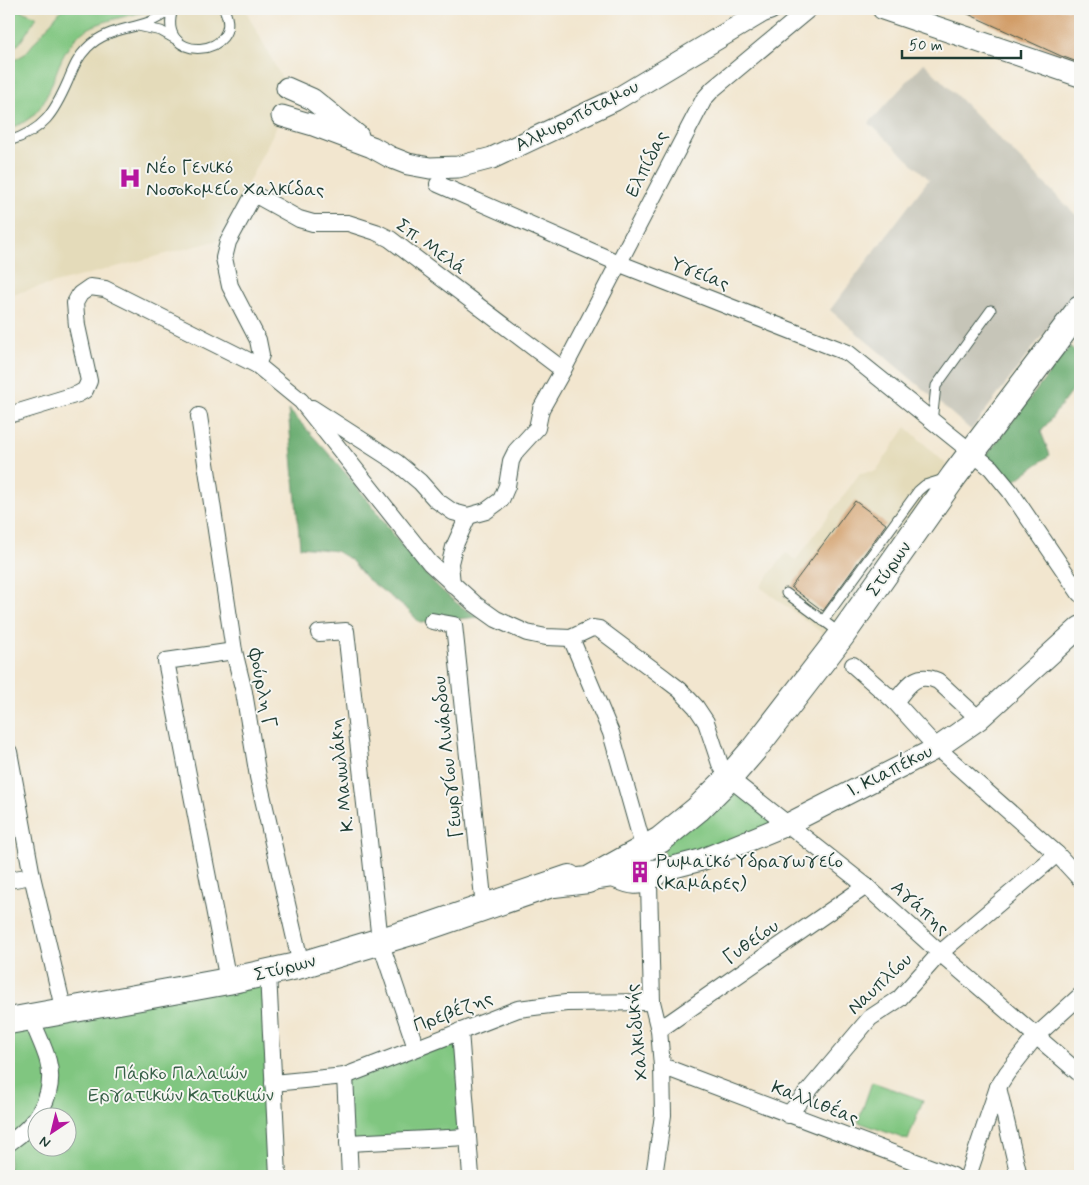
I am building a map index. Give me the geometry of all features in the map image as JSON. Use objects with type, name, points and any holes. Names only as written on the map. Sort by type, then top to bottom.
[{"type":"main road","name":"Στύρων","points":[[554,884],[599,879],[660,840],[687,819],[729,778],[755,748],[833,628],[954,476],[1080,309]]},
{"type":"main road","name":"Στύρων","points":[[20,1019],[228,982],[301,965],[421,929],[554,884],[594,866],[641,839],[687,819]]},
{"type":"street","name":"Αλμυροπόταμου","points":[[372,147],[408,164],[430,168],[458,167],[492,158],[615,100],[770,9]]},
{"type":"street","name":"Ελπίδας","points":[[468,516],[486,511],[501,500],[507,486],[510,461],[516,451],[537,428],[541,409],[704,100],[713,89],[809,9]]},
{"type":"street","points":[[884,9],[914,13],[1080,76]]},
{"type":"street","points":[[287,88],[312,99],[372,147]]},
{"type":"street","points":[[292,119],[299,115],[304,104],[312,99]]},
{"type":"street","points":[[292,119],[372,147]]},
{"type":"street","name":"Υγείας","points":[[438,184],[618,263],[848,353],[990,468],[1010,491],[1080,594]]},
{"type":"street","name":"Σπ. Μελά","points":[[257,365],[261,355],[258,340],[230,286],[224,258],[228,242],[254,194],[299,219],[313,223],[348,223],[376,232],[390,239],[563,370]]},
{"type":"street","points":[[9,415],[78,394],[85,390],[89,382],[74,303],[80,294],[90,287],[105,289],[257,365],[301,401],[396,462],[420,482],[436,500],[453,512],[468,516],[454,547],[450,563],[452,584]]},
{"type":"street","points":[[301,401],[430,563],[452,584],[496,619],[536,635],[571,638],[592,628],[604,632],[680,690],[696,707],[706,722],[720,764],[729,778]]},
{"type":"street","name":"Φούρλη Γ","points":[[199,416],[234,651],[244,692],[258,777],[301,965]]},
{"type":"street","name":"Γεωργίου Λινάρδου","points":[[432,622],[454,625],[484,907]]},
{"type":"street","name":"Ι. Κιαπέκου","points":[[599,879],[670,868],[701,860],[786,825],[937,748],[979,719],[1080,627]]},
{"type":"street","name":"Κ. Μανωλάκη","points":[[319,633],[346,631],[380,941]]},
{"type":"street","points":[[571,638],[611,733],[641,839]]},
{"type":"street","points":[[228,982],[166,661],[234,651]]},
{"type":"street","points":[[853,665],[895,702],[937,748],[1057,854],[1080,878]]},
{"type":"street","points":[[895,702],[909,684],[923,677],[931,678],[938,681],[979,719]]},
{"type":"street","points":[[9,752],[32,876],[64,1012]]},
{"type":"street","name":"Αγάπης","points":[[729,778],[786,825],[866,886],[1080,1074]]},
{"type":"street","name":"Ναυπλίου","points":[[788,1115],[870,1018],[899,999],[940,953],[1057,854]]},
{"type":"street","name":"Ι. Κιαπέκου","points":[[649,884],[670,868]]},
{"type":"street","points":[[9,880],[32,876]]},
{"type":"street","points":[[599,879],[629,886],[649,884]]},
{"type":"street","name":"Χαλκιδικής","points":[[649,884],[652,1002],[659,1030],[663,1115],[654,1176]]},
{"type":"street","name":"Γυθείου","points":[[659,1030],[866,886]]},
{"type":"street","points":[[380,941],[416,1048]]},
{"type":"street","points":[[268,974],[278,1176]]},
{"type":"street","points":[[968,1176],[998,1087],[1036,1036],[1080,996]]},
{"type":"street","name":"Πρεβέζης","points":[[274,1083],[345,1076],[518,1009],[566,1003],[652,1002]]},
{"type":"street","points":[[9,1144],[27,1128],[39,1113],[48,1097],[51,1081],[48,1061],[20,1019]]},
{"type":"street","points":[[460,1031],[471,1176]]},
{"type":"street","name":"Καλλιθέας","points":[[662,1066],[954,1176]]},
{"type":"street","points":[[345,1076],[350,1176]]},
{"type":"street","points":[[998,1087],[1019,1176]]},
{"type":"street","points":[[348,1143],[468,1137]]},
{"type":"lane","points":[[9,141],[28,133],[47,120],[56,108],[79,56],[88,47],[119,29],[138,26],[152,21],[173,9]]},
{"type":"lane","points":[[173,9],[171,27],[175,36],[182,44]]},
{"type":"lane","points":[[138,26],[161,32],[182,44],[198,50],[207,49],[222,39],[226,31],[228,22],[224,9]]},
{"type":"lane","points":[[932,422],[936,386],[991,310]]},
{"type":"lane","points":[[786,593],[833,628],[918,491],[926,485],[954,476]]},
{"type":"shaded area","name":"Νέο Γενικό Νοσοκομείο Χαλκίδας","points":[[9,9],[245,9],[287,88],[282,116],[219,240],[9,295]]},
{"type":"shaded area","points":[[924,63],[1080,219],[1080,286],[971,430],[830,310],[929,179],[869,123]]},
{"type":"shaded area","points":[[906,427],[946,464],[915,516],[828,637],[760,587],[786,553],[796,560],[860,473],[876,471]]},
{"type":"green space","points":[[9,9],[16,9],[37,17],[19,44],[9,49]]},
{"type":"green space","points":[[62,9],[148,9],[148,11],[103,22],[86,29],[80,34],[69,46],[44,100],[36,112],[25,122],[9,128],[9,63],[25,54]]},
{"type":"green space","points":[[1070,346],[1080,357],[1080,380],[1041,432],[1050,455],[1009,485],[986,456]]},
{"type":"green space","points":[[288,409],[352,481],[427,576],[456,603],[478,617],[420,623],[408,610],[366,578],[351,560],[336,551],[300,547]]},
{"type":"green space","points":[[729,778],[786,825],[670,868],[660,840]]},
{"type":"green space","name":"Πάρκο Παλαιών Εργατικών Κατοικιών","points":[[268,973],[278,1176],[9,1176],[9,1021]]},
{"type":"green space","points":[[460,1031],[468,1137],[348,1143],[345,1076]]},
{"type":"green space","points":[[872,1082],[923,1100],[908,1140],[858,1122]]},
{"type":"building","points":[[957,9],[1080,9],[1080,63],[1061,56]]},
{"type":"building","points":[[855,501],[886,524],[823,611],[791,587]]},
{"type":"place","name":"Νέο Γενικό Νοσοκομείο Χαλκίδας","points":[[130,178]]},
{"type":"place","name":"Ρωμαϊκό Υδραγωγείο (Καμάρες)","points":[[640,872]]}]
